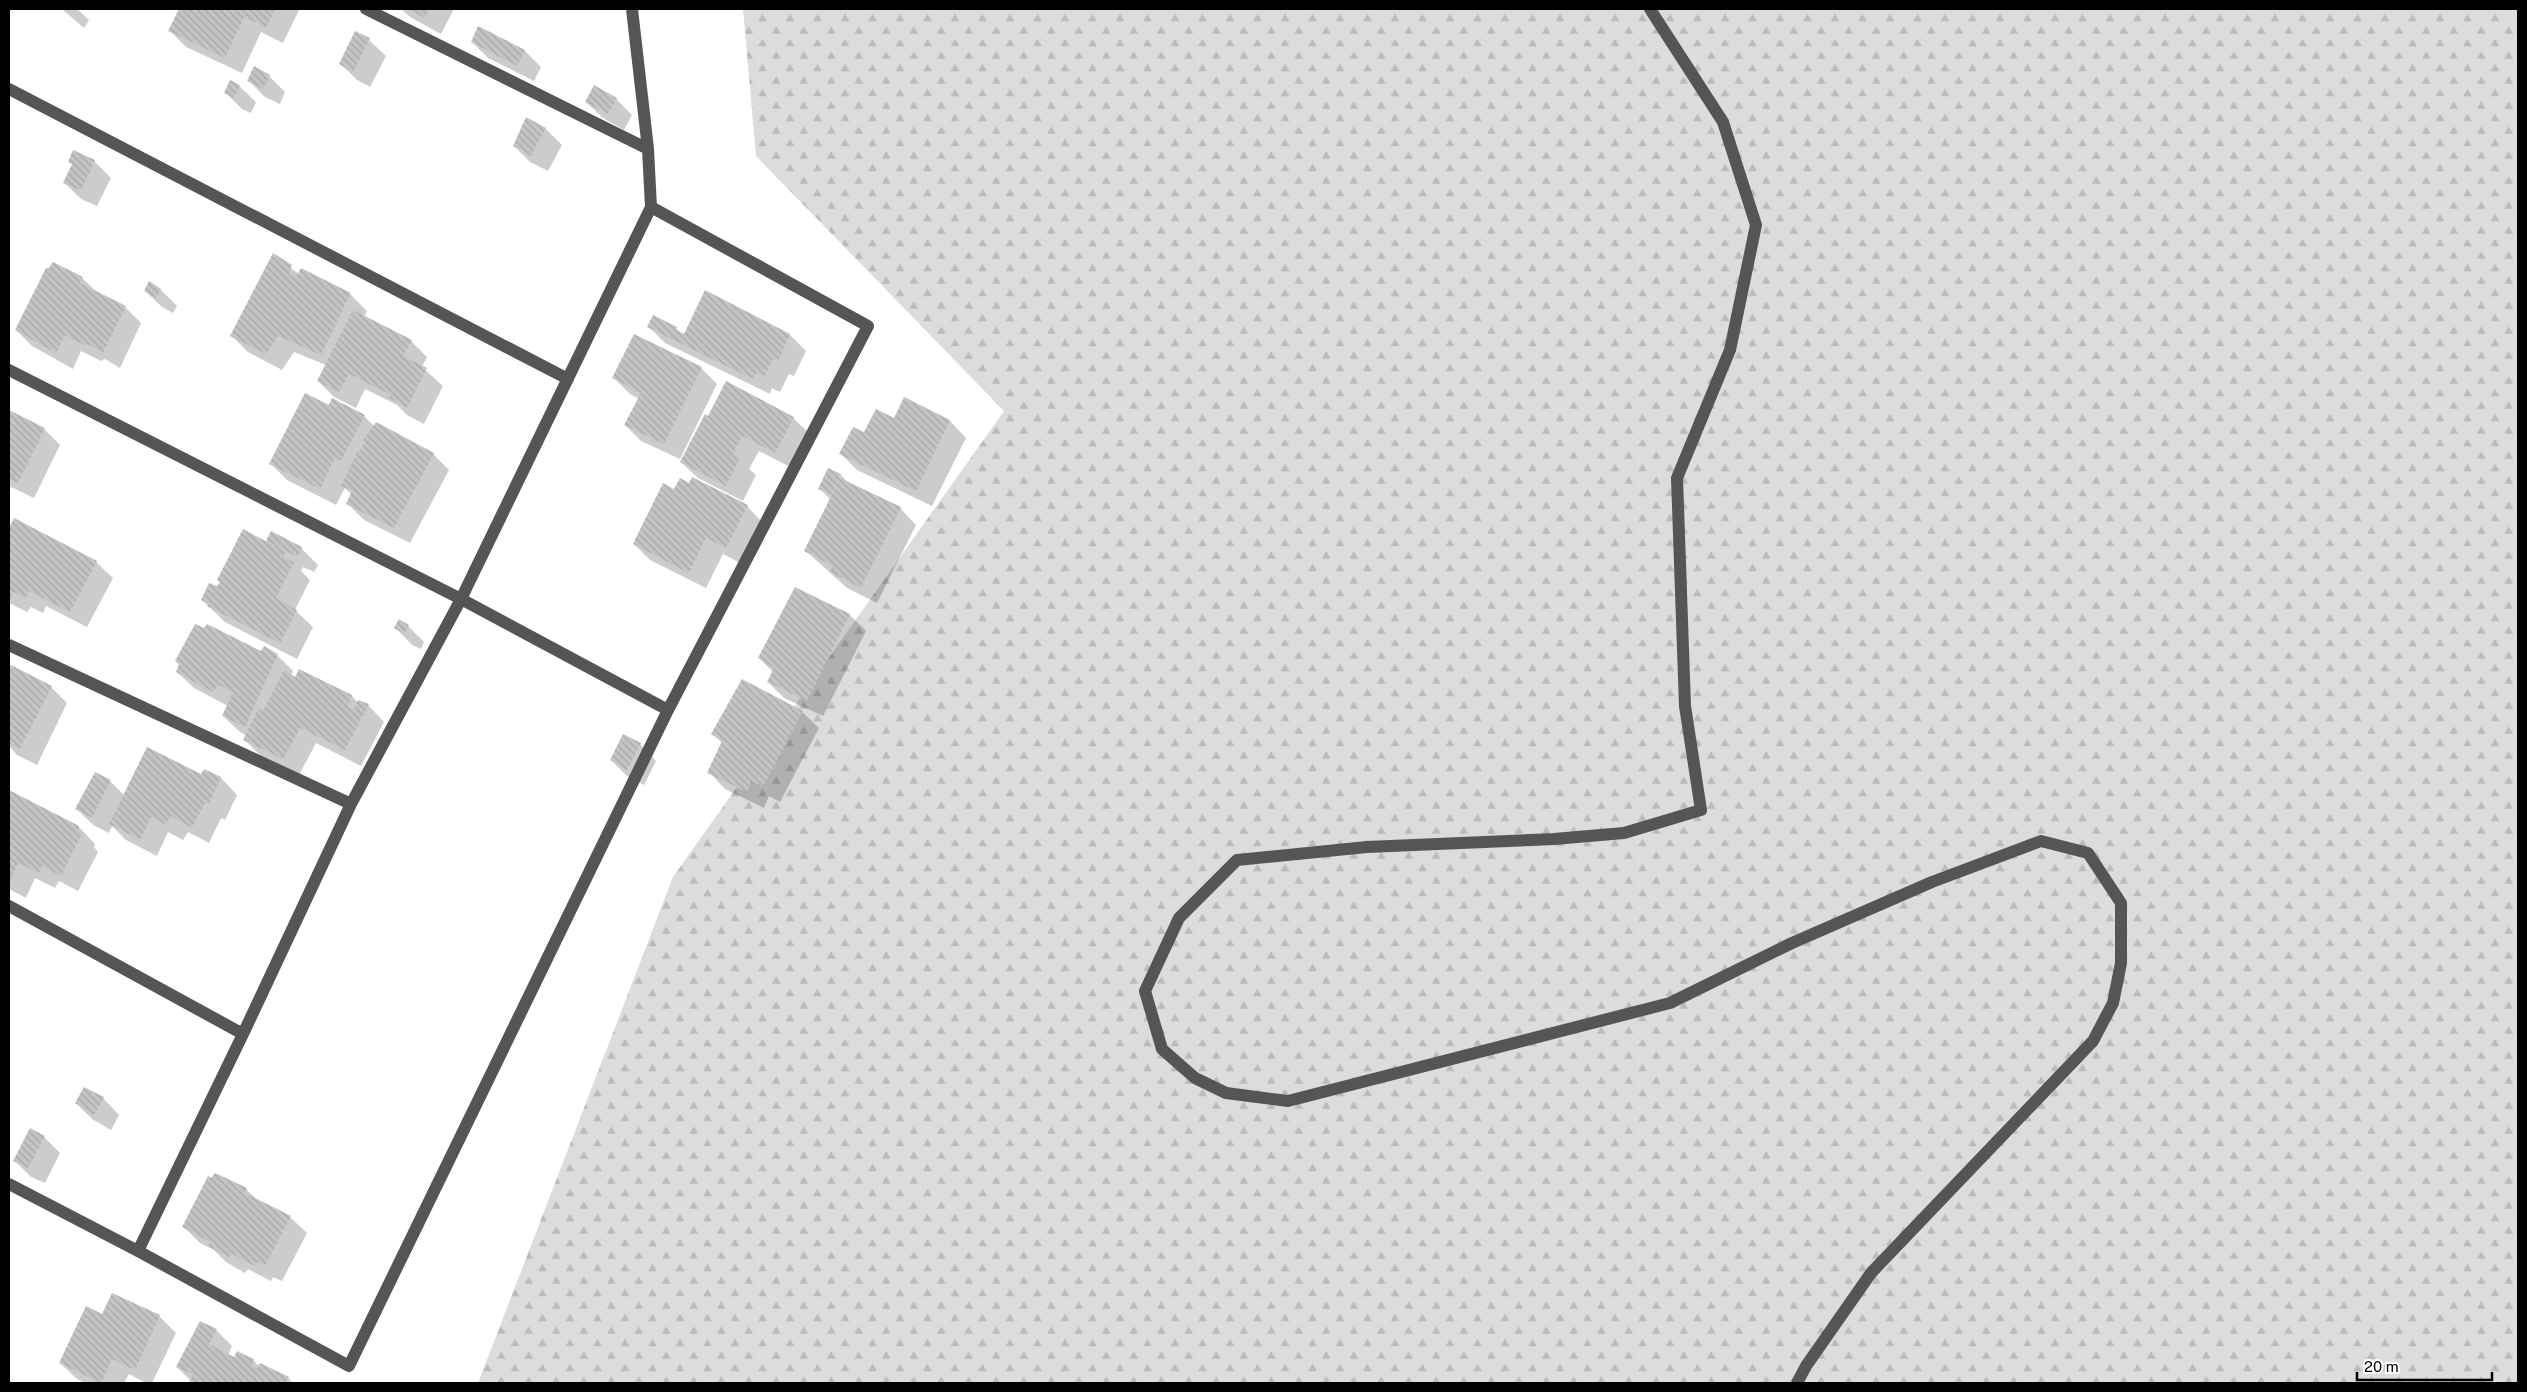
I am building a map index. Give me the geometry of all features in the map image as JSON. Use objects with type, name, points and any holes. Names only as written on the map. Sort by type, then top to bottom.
[{"type":"street","points":[[366,9],[648,149]]},
{"type":"street","points":[[138,1251],[351,804],[461,599],[651,207],[648,149],[632,9]]},
{"type":"street","points":[[1650,9],[1723,122],[1756,225],[1730,350],[1676,478],[1685,706],[1701,810],[1624,833],[1554,839],[1367,847],[1237,860],[1178,918],[1145,991],[1162,1049],[1195,1078],[1226,1093],[1288,1101],[1670,1004],[1800,940],[1932,882],[2041,841],[2088,853],[2121,903],[2121,963],[2113,1004],[2093,1041],[1871,1273],[1806,1366],[1797,1383]]},
{"type":"street","points":[[9,89],[568,379]]},
{"type":"street","points":[[9,1184],[138,1251],[349,1366],[668,710],[868,326],[651,207]]},
{"type":"street","points":[[9,370],[461,599],[668,710]]},
{"type":"street","points":[[9,645],[351,804]]},
{"type":"street","points":[[9,906],[243,1034]]},
{"type":"green space","points":[[743,9],[2518,9],[2518,1383],[478,1383],[673,877],[1004,411],[756,156]]},
{"type":"building","points":[[179,9],[275,9],[266,27],[244,17],[225,58],[168,31]]},
{"type":"building","points":[[407,9],[430,9],[425,18]]},
{"type":"building","points":[[478,26],[525,50],[517,66],[471,42]]},
{"type":"building","points":[[355,31],[370,38],[353,72],[339,64]]},
{"type":"building","points":[[254,66],[270,75],[263,89],[247,81]]},
{"type":"building","points":[[230,80],[240,85],[234,98],[224,93]]},
{"type":"building","points":[[594,85],[617,98],[608,114],[585,102]]},
{"type":"building","points":[[526,117],[546,128],[531,156],[513,146]]},
{"type":"building","points":[[73,150],[95,160],[81,191],[63,183],[72,164],[68,162]]},
{"type":"building","points":[[273,253],[292,265],[289,274],[296,277],[301,268],[351,293],[321,355],[278,336],[266,354],[230,336]]},
{"type":"building","points":[[53,262],[83,277],[80,283],[126,306],[103,353],[88,344],[84,345],[65,335],[56,353],[15,330],[46,268],[49,268]]},
{"type":"building","points":[[149,281],[161,289],[156,298],[144,291]]},
{"type":"building","points":[[705,290],[790,334],[778,361],[773,359],[764,377],[756,373],[753,379],[647,327],[653,315],[677,327],[676,330],[684,334]]},
{"type":"building","points":[[353,310],[412,340],[403,356],[427,368],[407,408],[389,398],[391,395],[349,374],[339,392],[317,381]]},
{"type":"building","points":[[634,334],[702,367],[664,444],[624,425],[641,393],[612,378]]},
{"type":"building","points":[[726,381],[794,417],[775,453],[742,436],[733,454],[740,458],[726,486],[680,462],[705,414],[708,416]]},
{"type":"building","points":[[305,393],[329,405],[332,398],[365,415],[341,461],[335,458],[320,489],[269,464]]},
{"type":"building","points":[[904,397],[950,420],[916,491],[839,454],[853,427],[864,432],[876,409],[894,418]]},
{"type":"building","points":[[9,410],[45,428],[18,483],[9,479]]},
{"type":"building","points":[[376,422],[434,453],[394,528],[346,504],[352,491],[341,486],[358,450],[360,451],[365,441],[363,440]]},
{"type":"building","points":[[828,468],[841,474],[831,495],[818,489]]},
{"type":"building","points":[[692,477],[748,505],[726,548],[706,538],[689,573],[633,544],[663,483],[674,489],[680,478],[689,483]]},
{"type":"building","points":[[840,478],[901,507],[861,588],[829,572],[833,566],[804,551]]},
{"type":"building","points":[[14,518],[97,561],[70,612],[29,591],[26,598],[14,592],[11,597],[9,596],[9,528]]},
{"type":"building","points":[[243,529],[286,552],[283,557],[294,562],[276,598],[297,610],[280,643],[207,606],[209,604],[201,600],[209,583],[217,586],[220,582],[217,580]]},
{"type":"building","points":[[271,531],[302,547],[297,557],[266,541]]},
{"type":"building","points":[[795,587],[850,614],[807,701],[767,682],[774,668],[758,658]]},
{"type":"building","points":[[399,619],[409,625],[404,634],[394,628]]},
{"type":"building","points":[[195,624],[204,628],[207,624],[261,651],[264,646],[278,654],[245,727],[222,716],[233,692],[218,685],[213,692],[176,672],[179,664],[175,661]]},
{"type":"building","points":[[11,665],[52,686],[20,749],[9,744],[9,670]]},
{"type":"building","points":[[299,669],[352,695],[348,707],[354,710],[358,700],[369,704],[345,750],[300,728],[283,759],[243,740],[258,709],[263,711],[284,670],[295,677]]},
{"type":"building","points":[[742,679],[803,711],[763,787],[752,781],[747,792],[707,773],[722,741],[711,734]]},
{"type":"building","points":[[623,734],[641,743],[627,770],[610,760]]},
{"type":"building","points":[[147,747],[201,774],[204,769],[221,777],[209,804],[205,803],[192,828],[171,816],[166,825],[151,817],[140,840],[109,824]]},
{"type":"building","points":[[95,772],[111,780],[92,818],[75,809]]},
{"type":"building","points":[[9,790],[79,826],[78,831],[82,834],[61,876],[42,866],[39,873],[18,863],[9,883]]},
{"type":"building","points":[[84,1087],[104,1097],[94,1115],[75,1103]]},
{"type":"building","points":[[30,1128],[45,1136],[28,1168],[13,1161]]},
{"type":"building","points":[[215,1173],[247,1188],[245,1193],[291,1216],[265,1266],[257,1262],[255,1266],[232,1254],[229,1257],[208,1246],[210,1242],[182,1227],[208,1176],[211,1178]]},
{"type":"building","points":[[112,1293],[160,1315],[135,1370],[112,1359],[101,1383],[59,1363],[86,1306],[102,1314]]},
{"type":"building","points":[[200,1321],[217,1329],[209,1344],[234,1357],[237,1351],[254,1359],[252,1365],[257,1368],[260,1363],[289,1377],[285,1383],[189,1383],[193,1375],[176,1367]]}]
